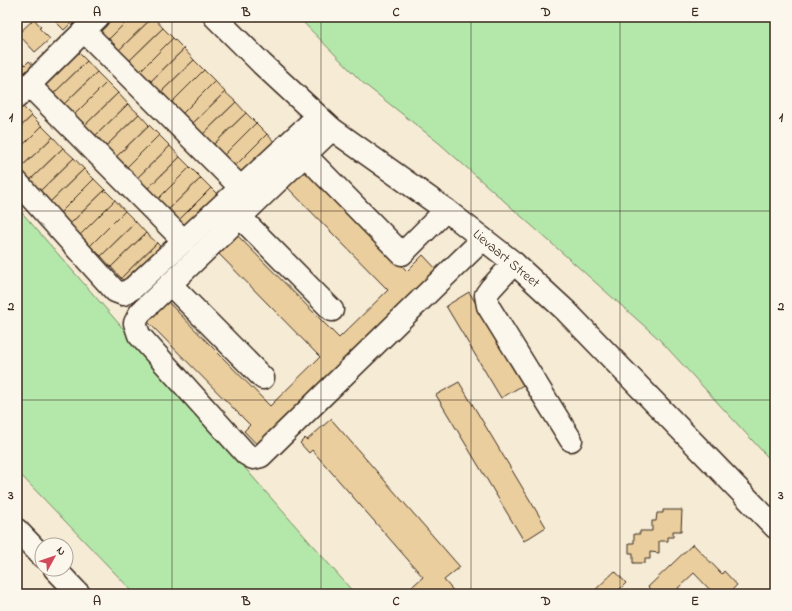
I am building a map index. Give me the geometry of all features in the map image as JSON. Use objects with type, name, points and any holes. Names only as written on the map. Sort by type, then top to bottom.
[{"type":"street","name":"Lievaart Street","points":[[215,17],[324,123],[446,210],[514,263],[566,311],[775,527]]},
{"type":"street","points":[[184,241],[23,91],[91,24],[241,188]]},
{"type":"street","points":[[324,123],[305,154],[140,313],[135,323],[139,335],[246,454],[253,458],[261,456],[483,239]]},
{"type":"street","points":[[17,182],[115,291],[123,294],[133,288],[241,188],[324,123]]},
{"type":"street","points":[[305,154],[402,254],[446,210]]},
{"type":"street","points":[[240,216],[332,310]]},
{"type":"street","points":[[514,263],[486,295],[488,306],[571,440]]},
{"type":"street","points":[[170,284],[263,378]]},
{"type":"street","points":[[17,530],[34,548]]},
{"type":"street","points":[[63,577],[79,594]]},
{"type":"green space","points":[[298,17],[775,17],[775,465],[659,339],[439,143],[363,83]]},
{"type":"green space","points":[[17,207],[355,594],[135,594],[17,471]]},
{"type":"building","points":[[51,17],[77,17],[64,30]]},
{"type":"building","points":[[110,17],[131,17],[107,41],[97,31]]},
{"type":"building","points":[[131,17],[153,17],[117,52],[107,41]]},
{"type":"building","points":[[153,17],[163,28],[128,62],[117,52]]},
{"type":"building","points":[[34,19],[41,27],[39,28],[50,39],[35,52],[18,34]]},
{"type":"building","points":[[163,28],[173,38],[138,73],[128,62]]},
{"type":"building","points":[[173,38],[184,49],[149,83],[138,73]]},
{"type":"building","points":[[184,49],[194,60],[159,94],[149,83]]},
{"type":"building","points":[[76,50],[87,61],[51,96],[41,85]]},
{"type":"building","points":[[17,57],[25,65],[29,61],[35,68],[17,85]]},
{"type":"building","points":[[194,60],[204,70],[169,105],[159,94]]},
{"type":"building","points":[[87,61],[97,72],[62,106],[51,96]]},
{"type":"building","points":[[204,70],[215,81],[180,116],[169,105]]},
{"type":"building","points":[[97,72],[107,82],[72,117],[62,106]]},
{"type":"building","points":[[215,81],[225,92],[190,126],[180,116]]},
{"type":"building","points":[[107,82],[118,93],[83,127],[72,117]]},
{"type":"building","points":[[225,92],[236,102],[200,137],[190,126]]},
{"type":"building","points":[[118,93],[128,104],[93,138],[83,127]]},
{"type":"building","points":[[236,102],[246,113],[211,147],[200,137]]},
{"type":"building","points":[[128,104],[139,114],[103,149],[93,138]]},
{"type":"building","points":[[21,105],[32,116],[17,130],[17,109]]},
{"type":"building","points":[[246,113],[256,123],[221,158],[211,147]]},
{"type":"building","points":[[139,114],[149,125],[114,159],[103,149]]},
{"type":"building","points":[[32,116],[42,126],[17,151],[17,130]]},
{"type":"building","points":[[256,123],[267,134],[232,169],[221,158]]},
{"type":"building","points":[[149,125],[159,135],[124,170],[114,159]]},
{"type":"building","points":[[42,126],[53,137],[17,171],[17,151]]},
{"type":"building","points":[[267,134],[277,145],[242,179],[232,169]]},
{"type":"building","points":[[159,135],[170,146],[134,181],[124,170]]},
{"type":"building","points":[[53,137],[63,148],[28,182],[17,171]]},
{"type":"building","points":[[170,146],[180,157],[145,191],[134,181]]},
{"type":"building","points":[[63,148],[74,158],[38,193],[28,182]]},
{"type":"building","points":[[180,157],[190,167],[155,202],[145,191]]},
{"type":"building","points":[[74,158],[84,169],[49,203],[38,193]]},
{"type":"building","points":[[190,167],[201,178],[166,212],[155,202]]},
{"type":"building","points":[[304,167],[407,271],[423,255],[440,273],[261,449],[244,431],[250,425],[147,321],[167,301],[270,406],[320,357],[217,252],[236,234],[339,338],[388,290],[285,185]]},
{"type":"building","points":[[84,169],[94,179],[59,214],[49,203]]},
{"type":"building","points":[[201,178],[211,188],[176,223],[166,212]]},
{"type":"building","points":[[94,179],[105,190],[70,224],[59,214]]},
{"type":"building","points":[[211,188],[222,199],[187,234],[176,223]]},
{"type":"building","points":[[105,190],[115,200],[80,235],[70,224]]},
{"type":"building","points":[[115,200],[125,211],[90,246],[80,235]]},
{"type":"building","points":[[125,211],[136,222],[101,256],[90,246]]},
{"type":"building","points":[[136,222],[146,233],[111,267],[101,256]]},
{"type":"building","points":[[146,233],[157,243],[121,278],[111,267]]},
{"type":"building","points":[[157,243],[167,254],[132,288],[121,278]]},
{"type":"building","points":[[469,292],[525,384],[501,398],[446,306]]},
{"type":"building","points":[[459,382],[546,527],[524,541],[436,395]]},
{"type":"building","points":[[331,419],[460,567],[444,580],[456,594],[407,594],[406,592],[423,577],[312,450],[309,453],[300,443],[305,438],[307,440]]},
{"type":"building","points":[[663,510],[682,510],[681,531],[673,531],[673,537],[668,537],[668,541],[659,541],[659,553],[650,552],[650,559],[645,559],[645,563],[633,563],[633,553],[629,553],[629,543],[634,543],[634,534],[640,534],[640,531],[652,531],[652,521],[656,521],[657,513],[663,513]]},
{"type":"building","points":[[693,544],[722,574],[724,571],[737,585],[728,594],[714,594],[694,573],[678,588],[683,594],[655,594],[648,587]]},
{"type":"building","points":[[615,571],[626,583],[615,594],[594,594],[593,592]]}]
